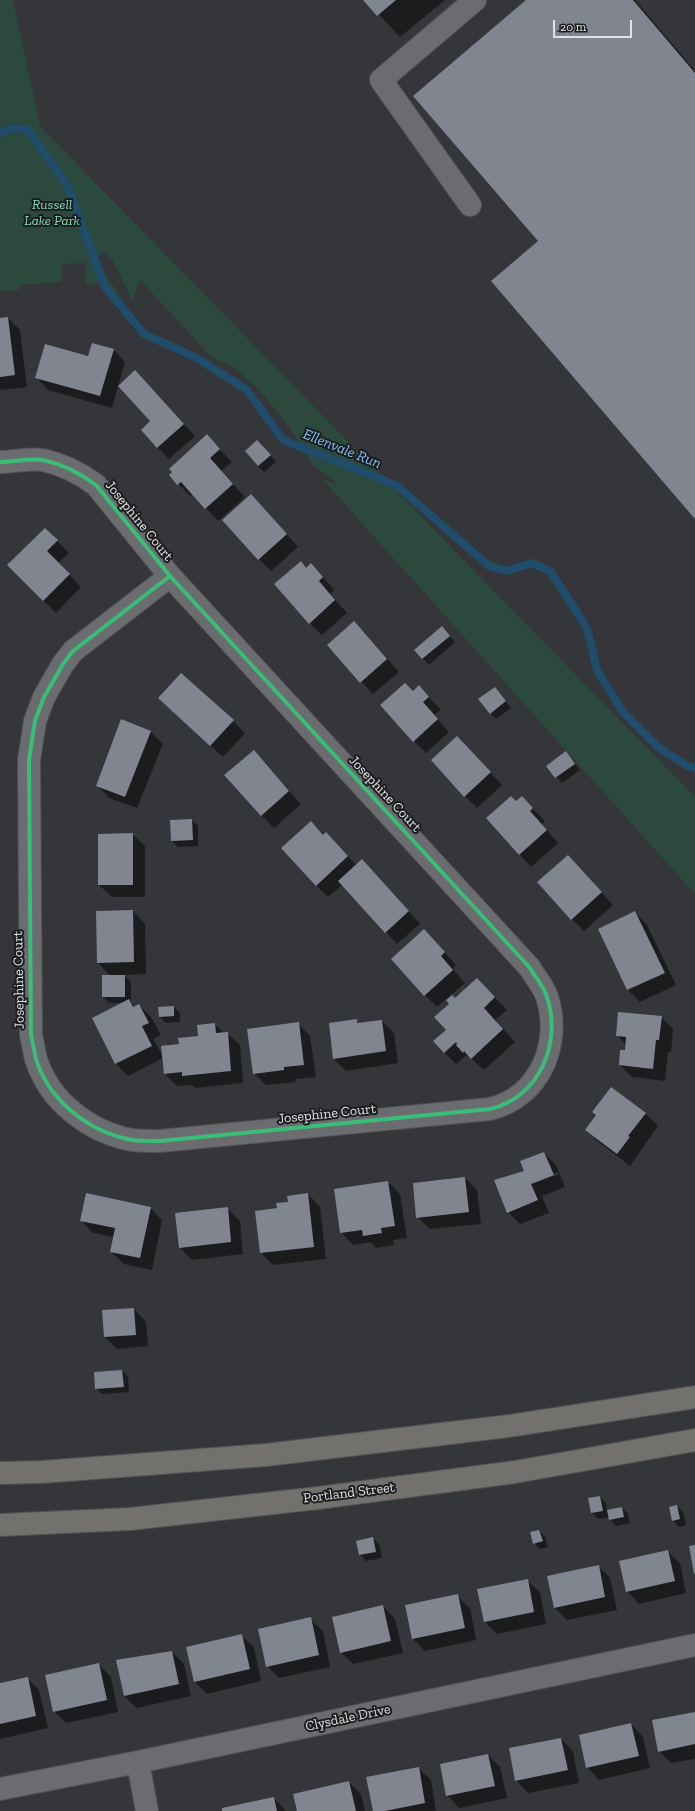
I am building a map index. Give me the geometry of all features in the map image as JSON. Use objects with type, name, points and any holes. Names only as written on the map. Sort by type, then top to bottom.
[{"type":"main road","points":[[0,1473],[42,1472],[266,1455],[508,1426],[695,1396]]},
{"type":"main road","name":"Portland Street","points":[[0,1525],[130,1519],[318,1498],[515,1472],[695,1440]]},
{"type":"street","points":[[470,205],[381,80],[475,0]]},
{"type":"street","name":"Josephine Court","points":[[0,462],[42,460],[69,469],[87,478],[104,494],[170,576],[530,968],[546,995],[551,1012],[552,1030],[550,1049],[544,1066],[534,1081],[517,1097],[502,1106],[490,1109],[153,1141],[134,1140],[104,1132],[82,1119],[62,1103],[47,1082],[37,1060],[31,1035],[29,760],[35,721],[52,680],[74,651],[170,576]]},
{"type":"street","name":"Clysdale Drive","points":[[0,1789],[138,1762],[695,1645]]},
{"type":"street","points":[[138,1762],[147,1811]]},
{"type":"green space","name":"Russell Lake Park","points":[[0,0],[13,0],[40,126],[695,797],[695,894],[323,480],[334,484],[336,483],[334,480],[314,467],[289,427],[261,392],[235,368],[211,357],[140,280],[133,302],[113,261],[106,253],[98,256],[104,272],[125,306],[127,321],[100,284],[86,285],[86,263],[62,264],[62,282],[18,285],[19,290],[0,291],[0,139],[7,134],[25,130],[20,123],[15,123],[0,128]]},
{"type":"building","points":[[363,0],[396,0],[377,16]]},
{"type":"building","points":[[526,0],[633,0],[695,73],[695,519],[491,281],[538,241],[413,96]]},
{"type":"building","points":[[8,317],[15,375],[0,377],[0,318]]},
{"type":"building","points":[[92,343],[114,349],[100,396],[35,378],[45,344],[88,356]]},
{"type":"building","points":[[135,370],[184,424],[157,448],[141,430],[150,421],[118,386]]},
{"type":"building","points":[[207,434],[220,449],[210,458],[233,484],[205,509],[181,482],[177,485],[169,475],[172,472],[169,469]]},
{"type":"building","points":[[257,440],[271,455],[258,466],[245,451]]},
{"type":"building","points":[[251,494],[287,534],[258,560],[222,520]]},
{"type":"building","points":[[45,528],[58,540],[47,551],[70,574],[43,601],[7,565]]},
{"type":"building","points":[[301,561],[306,568],[311,563],[323,577],[319,581],[335,600],[309,624],[274,584]]},
{"type":"building","points":[[354,621],[387,659],[360,683],[327,645]]},
{"type":"building","points":[[442,626],[450,636],[422,659],[414,650]]},
{"type":"building","points":[[181,673],[234,720],[210,746],[158,698]]},
{"type":"building","points":[[405,683],[413,691],[419,685],[429,697],[423,702],[438,719],[413,742],[380,705]]},
{"type":"building","points":[[495,687],[506,701],[490,714],[478,699]]},
{"type":"building","points":[[121,719],[151,731],[125,797],[96,786]]},
{"type":"building","points":[[457,736],[491,772],[464,797],[431,760]]},
{"type":"building","points":[[254,750],[289,791],[261,816],[224,775]]},
{"type":"building","points":[[566,751],[575,764],[555,778],[546,766]]},
{"type":"building","points":[[511,796],[516,801],[522,796],[533,808],[530,811],[547,830],[519,855],[486,818]]},
{"type":"building","points":[[192,819],[193,840],[171,841],[170,820]]},
{"type":"building","points":[[311,821],[323,835],[326,832],[348,856],[316,886],[281,848]]},
{"type":"building","points":[[133,833],[133,885],[98,885],[98,834]]},
{"type":"building","points":[[568,855],[602,892],[571,920],[537,882]]},
{"type":"building","points":[[362,859],[409,911],[385,933],[338,881]]},
{"type":"building","points":[[133,910],[134,962],[97,963],[96,911]]},
{"type":"building","points":[[635,911],[665,973],[627,990],[598,929]]},
{"type":"building","points":[[424,929],[445,952],[441,956],[453,970],[424,996],[391,959]]},
{"type":"building","points":[[102,975],[125,975],[125,997],[102,997]]},
{"type":"building","points":[[477,978],[495,997],[484,1008],[503,1029],[471,1059],[464,1051],[463,1053],[456,1045],[456,1042],[444,1053],[433,1041],[446,1030],[434,1017],[449,1004],[446,1000],[452,995],[455,998]]},
{"type":"building","points":[[129,999],[133,1007],[139,1004],[149,1023],[142,1026],[152,1046],[115,1064],[92,1018]]},
{"type":"building","points":[[174,1006],[174,1016],[159,1017],[158,1007]]},
{"type":"building","points":[[618,1012],[662,1016],[659,1040],[656,1040],[653,1069],[619,1065],[620,1050],[625,1050],[626,1037],[616,1036]]},
{"type":"building","points":[[357,1019],[357,1023],[382,1020],[386,1051],[333,1059],[329,1023]]},
{"type":"building","points":[[299,1022],[304,1065],[284,1067],[284,1070],[253,1074],[247,1029]]},
{"type":"building","points":[[215,1023],[216,1033],[228,1032],[231,1071],[182,1076],[182,1072],[164,1074],[161,1046],[179,1044],[178,1038],[198,1036],[197,1025]]},
{"type":"building","points":[[611,1087],[646,1113],[628,1136],[630,1137],[617,1154],[585,1130],[596,1115],[592,1112]]},
{"type":"building","points":[[544,1152],[554,1175],[531,1184],[538,1200],[507,1213],[494,1180],[524,1171],[520,1161]]},
{"type":"building","points":[[465,1177],[469,1212],[416,1218],[413,1183]]},
{"type":"building","points":[[388,1181],[395,1226],[381,1228],[382,1233],[363,1236],[362,1230],[340,1233],[334,1189]]},
{"type":"building","points":[[86,1193],[151,1207],[140,1258],[110,1252],[115,1228],[80,1221]]},
{"type":"building","points":[[308,1193],[314,1247],[260,1253],[255,1211],[277,1208],[276,1203],[288,1202],[287,1196]]},
{"type":"building","points":[[228,1207],[231,1242],[179,1248],[175,1213]]},
{"type":"building","points":[[134,1308],[136,1335],[104,1337],[102,1310]]},
{"type":"building","points":[[122,1370],[124,1387],[95,1389],[94,1372]]},
{"type":"building","points":[[600,1496],[603,1511],[591,1513],[588,1498]]},
{"type":"building","points":[[677,1505],[680,1519],[672,1521],[669,1507]]},
{"type":"building","points":[[622,1507],[624,1517],[609,1520],[607,1510]]},
{"type":"building","points":[[539,1530],[543,1541],[533,1544],[530,1532]]},
{"type":"building","points":[[373,1537],[376,1552],[359,1555],[356,1541]]},
{"type":"building","points":[[695,1545],[695,1573],[694,1574],[689,1546]]},
{"type":"building","points":[[668,1550],[675,1581],[626,1592],[619,1561]]},
{"type":"building","points":[[599,1565],[605,1597],[554,1608],[547,1576]]},
{"type":"building","points":[[528,1579],[534,1612],[484,1622],[477,1589]]},
{"type":"building","points":[[458,1594],[465,1628],[412,1639],[405,1605]]},
{"type":"building","points":[[383,1605],[391,1641],[340,1653],[332,1617]]},
{"type":"building","points":[[311,1617],[319,1655],[266,1667],[258,1629]]},
{"type":"building","points":[[242,1634],[250,1669],[194,1682],[186,1647]]},
{"type":"building","points":[[172,1651],[179,1684],[124,1696],[116,1660]]},
{"type":"building","points":[[99,1663],[107,1700],[53,1712],[45,1675]]},
{"type":"building","points":[[28,1677],[36,1716],[0,1724],[0,1683]]},
{"type":"building","points":[[695,1712],[695,1744],[658,1752],[652,1720]]},
{"type":"building","points":[[631,1723],[639,1756],[586,1768],[579,1735]]},
{"type":"building","points":[[561,1738],[568,1770],[515,1781],[509,1748]]},
{"type":"building","points":[[488,1754],[495,1786],[446,1796],[440,1764]]},
{"type":"building","points":[[419,1767],[425,1803],[385,1811],[373,1811],[366,1777]]},
{"type":"building","points":[[349,1781],[356,1811],[297,1811],[293,1794]]},
{"type":"building","points":[[274,1797],[277,1811],[222,1811],[222,1808]]},
{"type":"waterway","name":"Ellenvale Run","points":[[0,133],[14,128],[28,130],[67,185],[105,287],[144,334],[195,357],[247,390],[283,440],[396,485],[489,566],[506,571],[532,563],[550,571],[587,628],[597,670],[623,712],[659,748],[688,766],[695,768]]},
{"type":"cycle path","points":[[0,462],[33,459],[43,460],[71,470],[96,485],[170,576],[530,968],[542,986],[547,997],[551,1015],[549,1049],[543,1066],[534,1080],[522,1093],[507,1103],[490,1109],[160,1141],[146,1141],[132,1140],[116,1136],[86,1122],[61,1101],[50,1088],[36,1059],[31,1035],[29,760],[35,721],[44,697],[63,664],[73,651],[170,576]]}]
